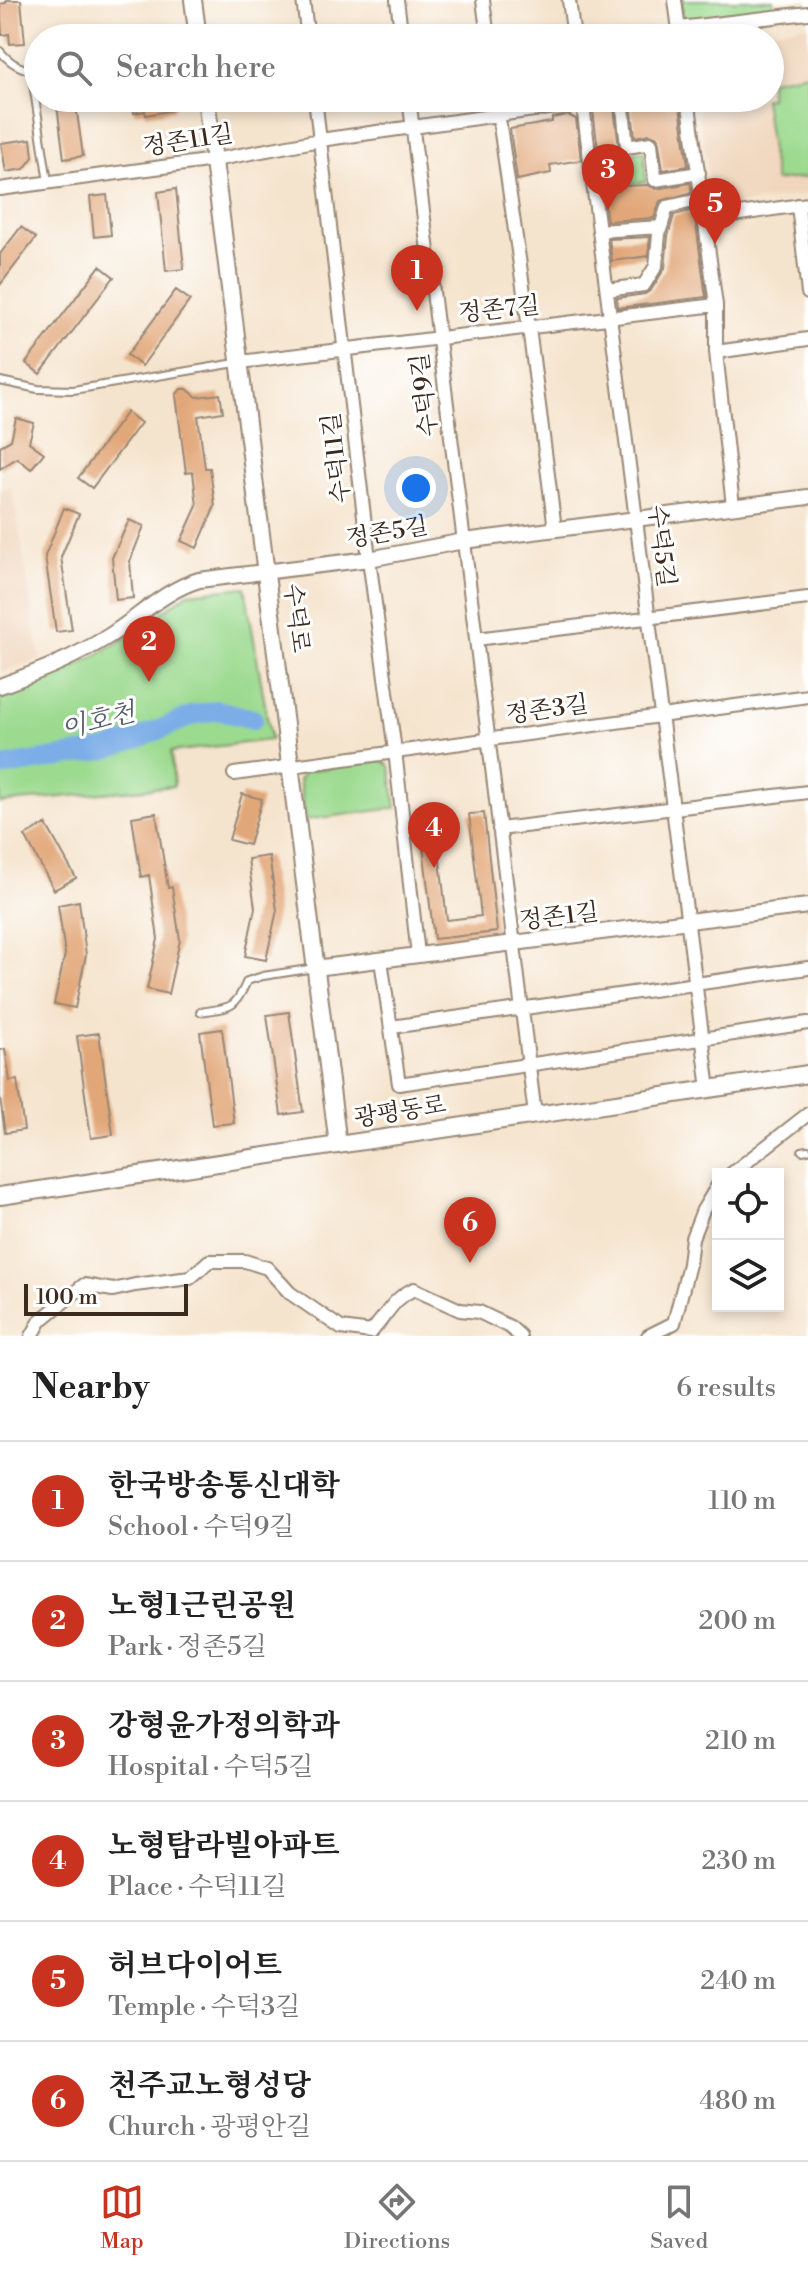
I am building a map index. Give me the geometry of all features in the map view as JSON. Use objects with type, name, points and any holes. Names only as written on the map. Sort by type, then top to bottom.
[{"type":"main road","points":[[193,0],[196,24]]},
{"type":"main road","name":"수덕로","points":[[208,112],[338,1145]]},
{"type":"main road","name":"광평동로","points":[[0,1196],[808,1074]]},
{"type":"street","points":[[303,0],[306,24]]},
{"type":"street","points":[[397,0],[400,24]]},
{"type":"street","points":[[483,0],[486,24]]},
{"type":"street","points":[[569,0],[572,24]]},
{"type":"street","points":[[675,0],[678,24]]},
{"type":"street","points":[[773,0],[775,16]]},
{"type":"street","points":[[730,24],[808,13]]},
{"type":"street","name":"수덕11길","points":[[317,112],[418,955]]},
{"type":"street","name":"수덕9길","points":[[411,112],[535,1115]]},
{"type":"street","points":[[498,112],[555,529]]},
{"type":"street","name":"정존11길","points":[[0,189],[214,160],[320,140],[517,112]]},
{"type":"street","name":"수덕5길","points":[[583,112],[709,1089]]},
{"type":"street","points":[[623,112],[627,147],[651,143],[655,180],[699,173]]},
{"type":"street","points":[[690,112],[716,305],[716,352],[733,506]]},
{"type":"street","points":[[607,290],[644,285],[656,266],[667,207],[703,199]]},
{"type":"street","points":[[705,219],[803,205],[808,293]]},
{"type":"street","points":[[599,231],[661,227]]},
{"type":"street","name":"정존7길","points":[[240,362],[716,305]]},
{"type":"street","points":[[716,352],[808,339]]},
{"type":"street","name":"정존5길","points":[[0,686],[77,655],[181,585],[199,580],[369,559],[464,541],[808,497]]},
{"type":"street","points":[[476,639],[808,598]]},
{"type":"street","name":"정존3길","points":[[234,774],[808,696]]},
{"type":"street","points":[[499,829],[808,792]]},
{"type":"street","name":"정존1길","points":[[315,968],[808,906]]},
{"type":"street","points":[[381,960],[399,1084],[808,1023]]},
{"type":"street","points":[[391,1027],[808,968]]},
{"type":"street","points":[[739,1168],[808,1114]]},
{"type":"street","points":[[648,1336],[674,1323],[689,1264],[692,1238],[712,1195]]},
{"type":"street","points":[[32,1336],[41,1320],[84,1285],[113,1290],[190,1278],[209,1261],[245,1261],[267,1268],[290,1293],[341,1328],[371,1332],[398,1296],[414,1289],[460,1310],[479,1312],[510,1327],[520,1336]]},
{"type":"lane","points":[[0,51],[10,63],[24,67]]},
{"type":"lane","points":[[40,112],[48,183]]},
{"type":"lane","points":[[0,381],[38,389],[73,390],[240,362]]},
{"type":"lane","points":[[200,1012],[227,1007],[238,1001],[247,981],[315,968]]},
{"type":"shaded area","points":[[808,25],[808,194],[713,208],[699,112],[784,112],[784,28]]},
{"type":"shaded area","points":[[12,487],[40,659],[0,672],[0,489]]},
{"type":"green space","points":[[675,0],[773,0],[775,16],[711,24],[678,24]]},
{"type":"green space","points":[[808,73],[808,177],[775,181],[766,112],[784,112],[784,77]]},
{"type":"green space","points":[[644,151],[646,182],[624,184],[622,153]]},
{"type":"green space","points":[[245,587],[271,740],[171,752],[174,786],[0,803],[0,697],[79,665],[136,632],[188,593]]},
{"type":"green space","points":[[382,760],[390,766],[396,808],[305,820],[299,780],[305,771]]},
{"type":"building","points":[[6,0],[21,0],[24,43],[10,44],[9,34],[2,35],[0,4],[6,3]]},
{"type":"building","points":[[58,112],[77,112],[83,156],[64,159]]},
{"type":"building","points":[[593,112],[615,112],[622,170],[601,173]]},
{"type":"building","points":[[632,112],[681,112],[688,166],[663,170],[658,137],[650,134],[635,137]]},
{"type":"building","points":[[568,115],[576,119],[581,160],[550,165],[551,173],[517,180],[510,129],[552,122],[552,118]]},
{"type":"building","points":[[31,139],[33,157],[24,169],[6,172],[1,143]]},
{"type":"building","points":[[690,183],[692,192],[660,201],[654,218],[607,221],[602,187],[648,185],[656,189]]},
{"type":"building","points":[[176,189],[184,269],[166,271],[158,192]]},
{"type":"building","points":[[107,195],[111,235],[94,237],[90,197]]},
{"type":"building","points":[[694,210],[706,297],[618,308],[617,298],[645,294],[651,290],[665,268],[674,215]]},
{"type":"building","points":[[21,227],[36,238],[0,285],[0,254]]},
{"type":"building","points":[[650,237],[648,256],[612,261],[609,239]]},
{"type":"building","points":[[100,266],[114,277],[40,374],[26,363]]},
{"type":"building","points":[[176,290],[190,300],[142,366],[127,355]]},
{"type":"building","points":[[181,389],[187,389],[197,397],[220,394],[223,412],[198,416],[205,468],[210,468],[215,506],[197,548],[181,541],[197,506],[193,472],[186,473],[176,395]]},
{"type":"building","points":[[127,412],[141,423],[92,488],[78,478]]},
{"type":"building","points":[[16,418],[34,423],[29,442],[44,453],[31,469],[17,458],[0,469],[0,446],[11,440]]},
{"type":"building","points":[[64,508],[79,514],[61,557],[72,630],[56,632],[45,556]]},
{"type":"building","points":[[129,520],[144,526],[130,561],[133,598],[116,600],[112,558]]},
{"type":"building","points":[[242,794],[262,799],[249,845],[229,840]]},
{"type":"building","points":[[156,813],[180,940],[168,994],[147,989],[158,939],[149,875],[141,877],[132,817]]},
{"type":"building","points":[[484,813],[497,932],[434,939],[420,821],[435,819],[447,920],[481,916],[469,814]]},
{"type":"building","points":[[46,824],[76,878],[54,890],[25,836]]},
{"type":"building","points":[[269,856],[277,910],[266,960],[245,956],[255,908],[248,859]]},
{"type":"building","points":[[79,901],[86,955],[75,1008],[54,1004],[65,954],[58,905]]},
{"type":"building","points":[[289,1012],[303,1112],[281,1115],[267,1015]]},
{"type":"building","points":[[222,1029],[234,1123],[212,1125],[200,1032]]},
{"type":"building","points":[[99,1033],[113,1135],[91,1138],[77,1036]]},
{"type":"building","points":[[5,1049],[10,1081],[17,1080],[24,1130],[5,1133],[0,1098],[0,1050]]},
{"type":"waterway","name":"이호천","points":[[0,767],[104,750],[194,715],[217,710],[253,719]]},
{"type":"place","name":"강형윤가정의학과","points":[[608,210]]},
{"type":"place","name":"허브다이어트","points":[[715,244]]},
{"type":"place","name":"한국방송통신대학","points":[[417,311]]},
{"type":"place","name":"노형1근린공원","points":[[149,682]]},
{"type":"place","name":"노형탐라빌아파트","points":[[434,868]]},
{"type":"place","name":"천주교노형성당","points":[[470,1263]]}]
